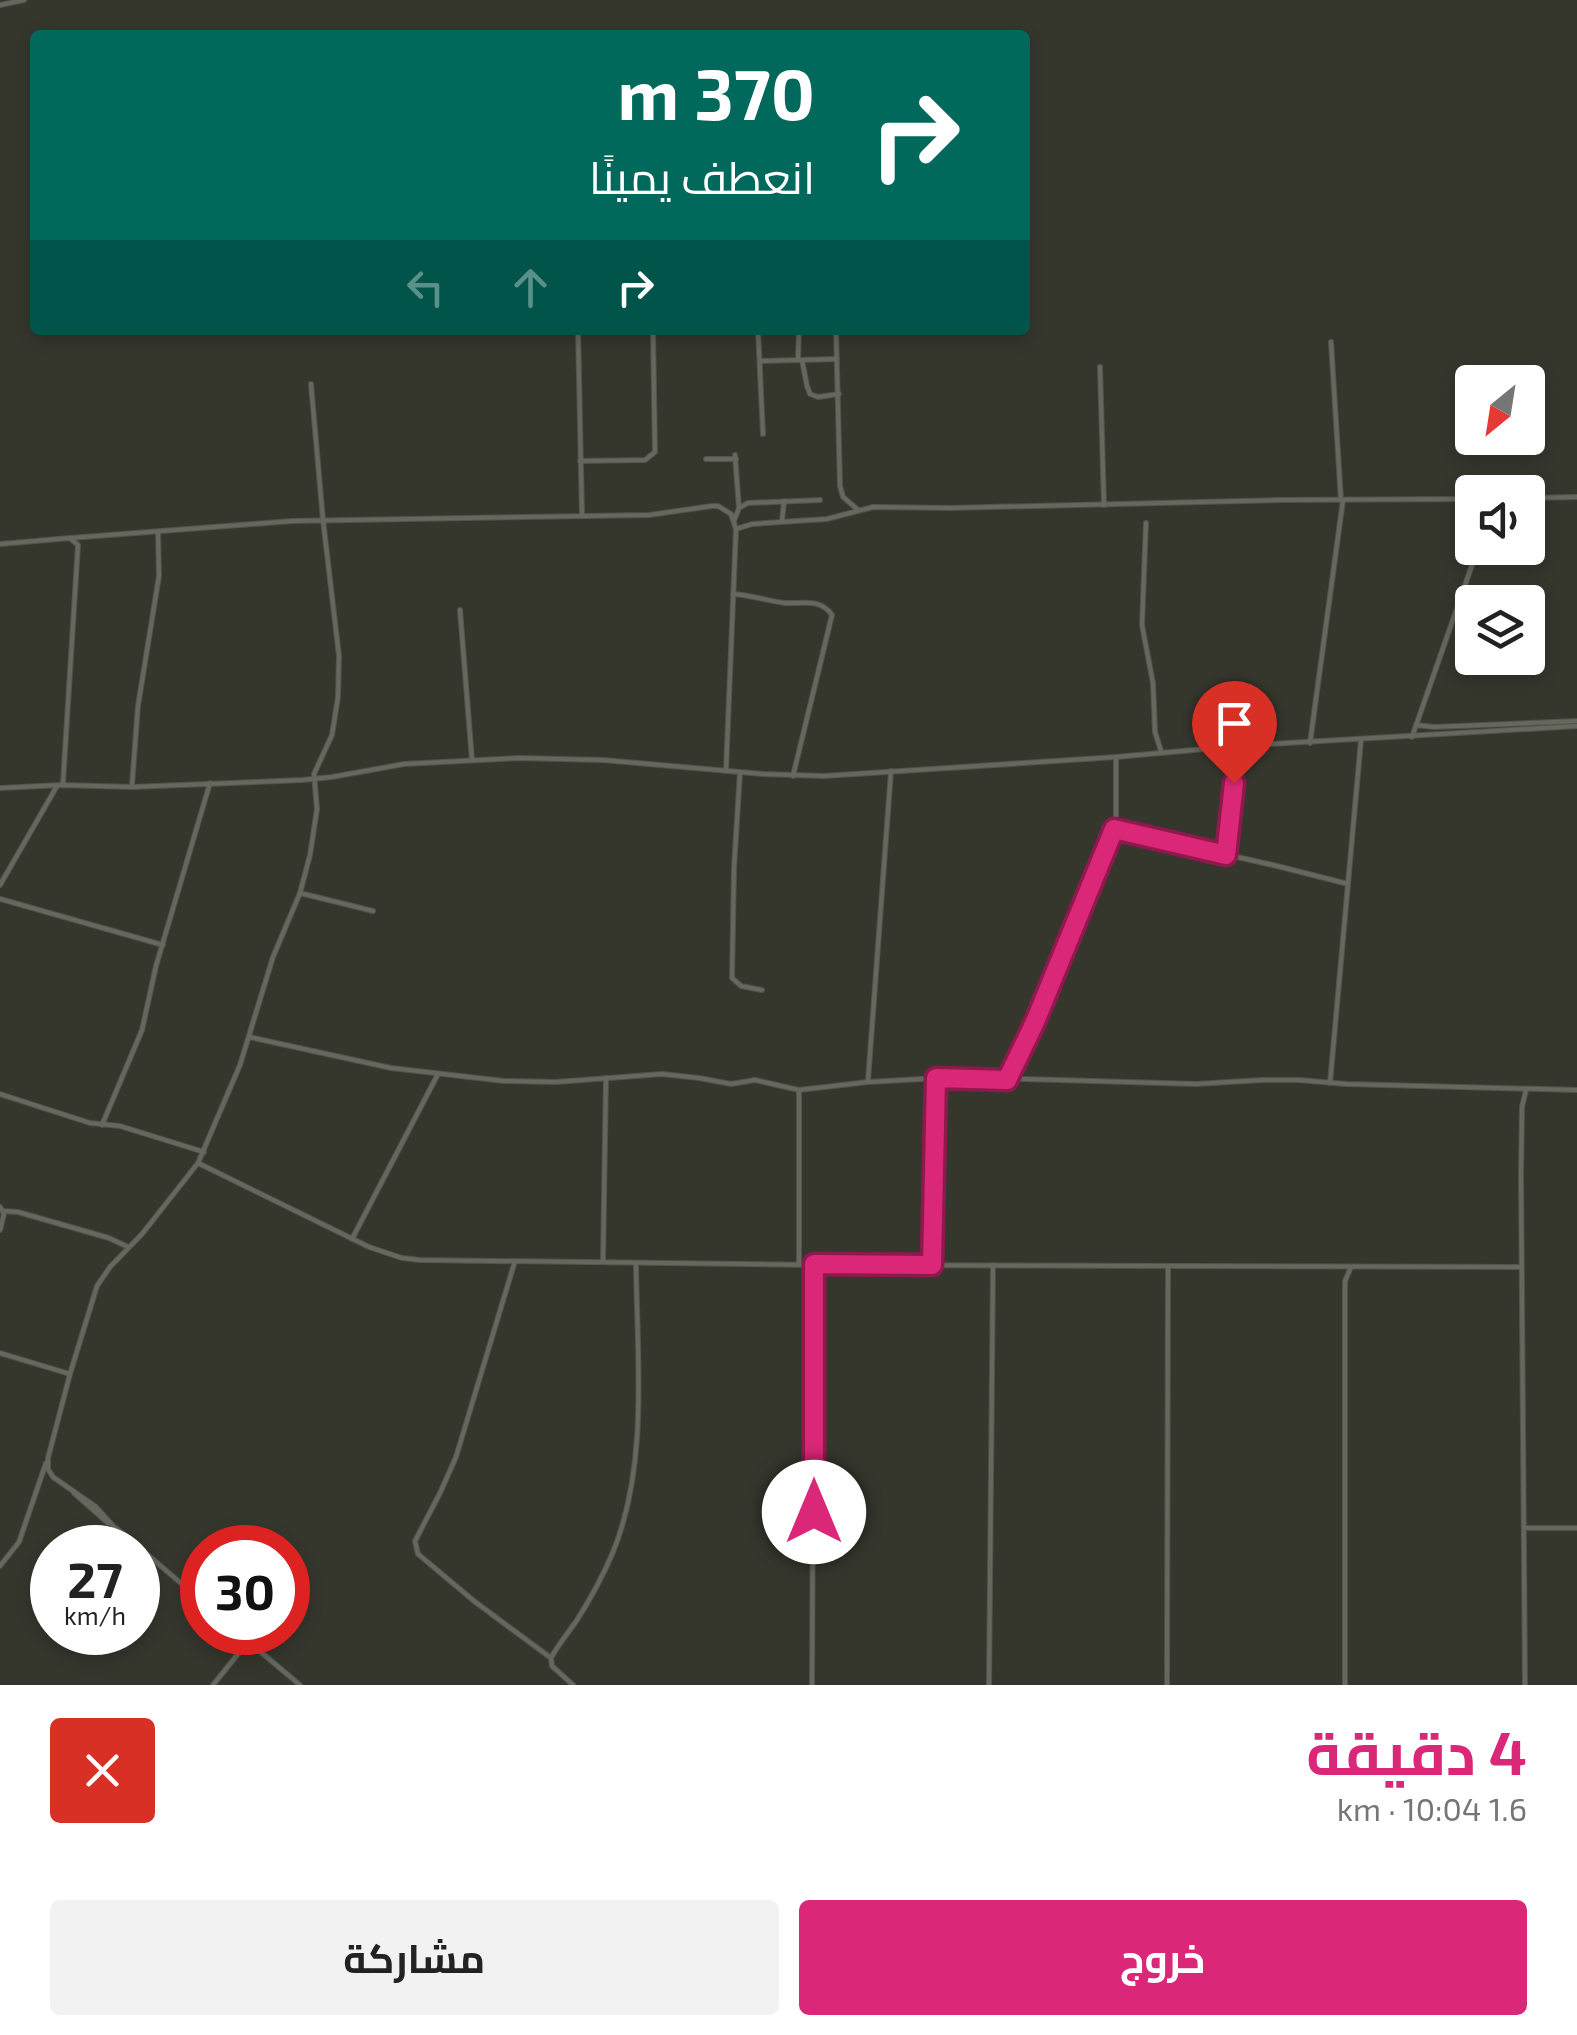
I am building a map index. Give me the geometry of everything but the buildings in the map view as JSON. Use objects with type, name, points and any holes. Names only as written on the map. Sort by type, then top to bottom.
[{"type":"street","points":[[0,5],[24,0]]},
{"type":"street","points":[[578,335],[582,516]]},
{"type":"street","points":[[580,461],[645,460],[656,450],[653,335]]},
{"type":"street","points":[[758,335],[763,434]]},
{"type":"street","points":[[799,335],[800,360],[810,394],[839,394]]},
{"type":"street","points":[[836,335],[840,486],[843,497],[857,509]]},
{"type":"street","points":[[1310,743],[1342,500],[1331,342]]},
{"type":"street","points":[[760,361],[838,359]]},
{"type":"street","points":[[1100,367],[1104,505]]},
{"type":"street","points":[[0,1566],[19,1542],[48,1458],[97,1286],[204,1152],[234,1080],[274,957],[300,893],[315,831],[315,768],[332,735],[340,676],[311,384]]},
{"type":"street","points":[[706,459],[735,457],[738,508],[734,521]]},
{"type":"street","points":[[1545,498],[1577,497]]},
{"type":"street","points":[[736,529],[752,524],[827,519],[881,506],[1455,499]]},
{"type":"street","points":[[738,508],[748,503],[820,500]]},
{"type":"street","points":[[782,521],[784,501]]},
{"type":"street","points":[[0,544],[323,520],[649,515],[712,506],[724,510],[736,529],[726,771]]},
{"type":"street","points":[[1146,522],[1142,612],[1155,732],[1162,753]]},
{"type":"street","points":[[132,787],[138,706],[158,576],[158,532]]},
{"type":"street","points":[[0,884],[60,786],[78,548],[70,538]]},
{"type":"street","points":[[1412,737],[1472,565]]},
{"type":"street","points":[[733,594],[816,604],[832,615],[793,776]]},
{"type":"street","points":[[460,610],[472,760]]},
{"type":"street","points":[[1145,641],[1155,642]]},
{"type":"street","points":[[0,788],[314,780],[404,764],[472,760],[572,759],[793,776],[855,775],[1577,724]]},
{"type":"street","points":[[1416,725],[1577,724]]},
{"type":"street","points":[[1330,1083],[1360,740]]},
{"type":"street","points":[[1226,855],[1238,746]]},
{"type":"street","points":[[1007,1080],[1035,1022],[1114,829],[1116,757]]},
{"type":"street","points":[[740,772],[732,978],[737,985],[762,990]]},
{"type":"street","points":[[868,1082],[891,772]]},
{"type":"street","points":[[102,1125],[142,1030],[210,783]]},
{"type":"street","points":[[1114,829],[1349,884]]},
{"type":"street","points":[[300,893],[373,911]]},
{"type":"street","points":[[0,899],[163,945]]},
{"type":"street","points":[[249,1037],[344,1059],[517,1082],[662,1074],[731,1084],[755,1080],[799,1090],[936,1078],[1196,1084],[1279,1080],[1577,1090]]},
{"type":"street","points":[[352,1239],[438,1074]]},
{"type":"street","points":[[603,1260],[606,1078]]},
{"type":"street","points":[[932,1265],[936,1078]]},
{"type":"street","points":[[1524,1685],[1521,1158],[1526,1089]]},
{"type":"street","points":[[799,1090],[799,1264]]},
{"type":"street","points":[[0,1094],[204,1152]]},
{"type":"street","points":[[198,1163],[352,1239],[402,1258],[1521,1268]]},
{"type":"street","points":[[0,1230],[2,1209],[109,1238],[130,1248]]},
{"type":"street","points":[[515,1261],[456,1457],[414,1546],[418,1554],[474,1601],[551,1658]]},
{"type":"street","points":[[573,1685],[552,1666],[551,1658],[604,1573],[630,1498],[637,1444],[636,1263]]},
{"type":"street","points":[[812,1685],[814,1264]]},
{"type":"street","points":[[990,1685],[993,1265]]},
{"type":"street","points":[[1167,1685],[1168,1266]]},
{"type":"street","points":[[1345,1685],[1345,1300],[1346,1276],[1351,1267]]},
{"type":"street","points":[[0,1353],[70,1374]]},
{"type":"street","points":[[48,1458],[52,1475],[96,1507],[180,1583]]},
{"type":"street","points":[[39,1480],[52,1475]]},
{"type":"street","points":[[1524,1528],[1577,1528]]},
{"type":"street","points":[[213,1685],[237,1655]]},
{"type":"street","points":[[264,1655],[300,1685]]},
{"type":"route","points":[[814,1512],[814,1264],[932,1265],[936,1078],[1007,1080],[1035,1022],[1114,829],[1226,855],[1234,783]]}]
